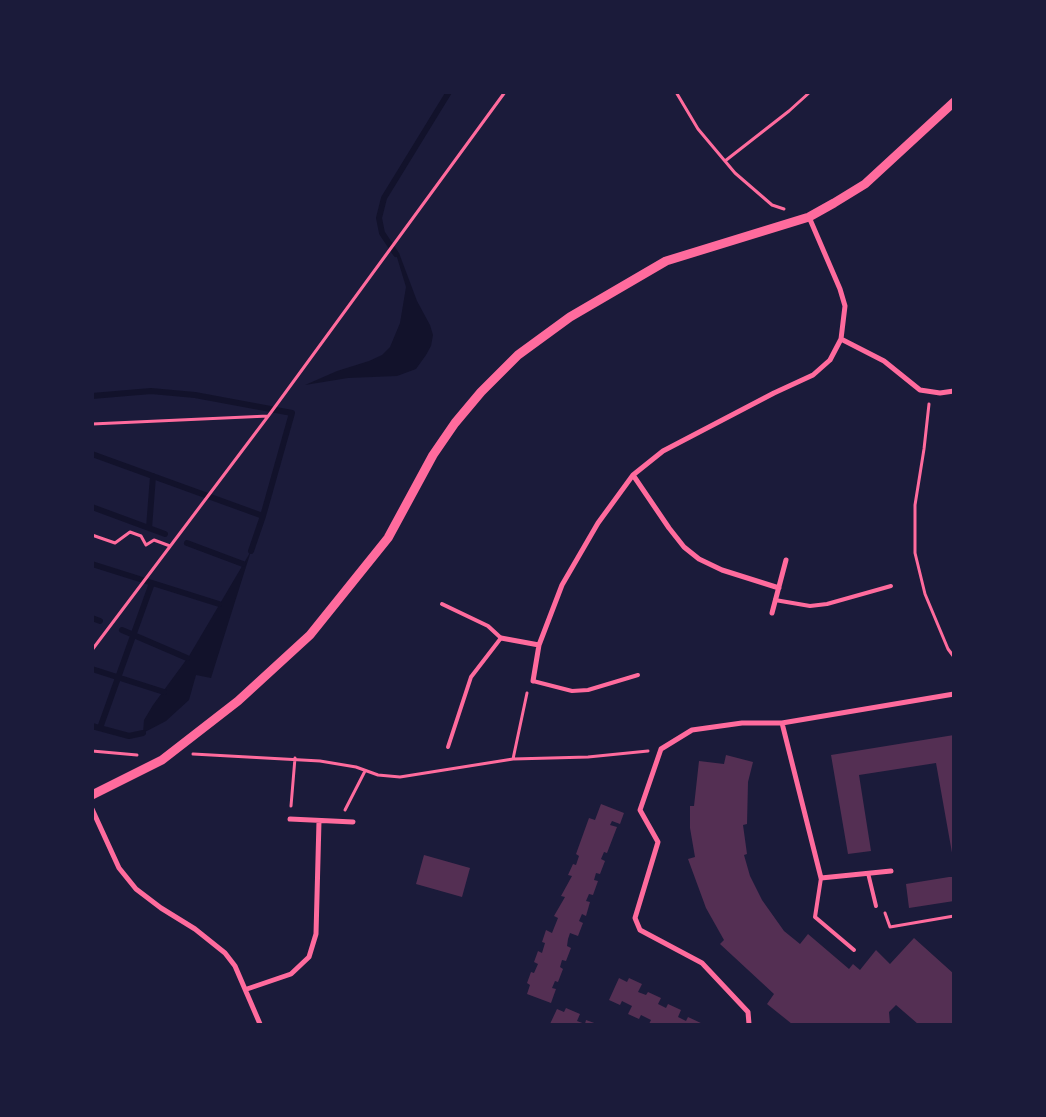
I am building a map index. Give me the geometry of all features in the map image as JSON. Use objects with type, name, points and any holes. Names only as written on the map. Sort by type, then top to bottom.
[{"type":"street","points":[[92,795],[162,760],[275,670],[336,606],[388,538],[428,464],[455,423],[481,392],[518,355],[570,317],[666,261],[809,217],[865,184],[954,102]]},
{"type":"street","points":[[533,681],[540,646],[559,593],[576,559],[633,475],[663,451],[774,393],[813,375],[830,360],[842,339],[845,306],[840,289],[809,217]]},
{"type":"street","points":[[842,339],[884,361],[910,384],[930,392],[954,391]]},
{"type":"street","points":[[633,475],[669,528],[684,547],[699,559],[722,570],[779,588]]},
{"type":"street","points":[[772,613],[786,560]]},
{"type":"street","points":[[501,638],[540,646]]},
{"type":"street","points":[[749,1024],[748,1012],[702,963],[640,930],[635,918],[658,842],[640,810],[661,750],[692,730],[742,723],[782,723],[954,694]]},
{"type":"street","points":[[782,723],[821,878],[891,871]]},
{"type":"street","points":[[92,809],[115,860],[128,880],[154,904],[194,929],[225,953],[235,966],[247,989],[260,1024]]},
{"type":"street","points":[[290,819],[354,822]]},
{"type":"street","points":[[247,989],[291,974],[310,958],[316,934],[319,820]]},
{"type":"lane","points":[[775,600],[810,606],[826,604],[891,586]]},
{"type":"lane","points":[[442,604],[488,626],[501,638],[471,677],[448,747]]},
{"type":"lane","points":[[533,681],[572,691],[588,690],[638,675]]},
{"type":"lane","points":[[868,873],[876,906]]},
{"type":"lane","points":[[821,878],[815,917],[854,950]]},
{"type":"path","points":[[93,647],[268,416],[505,92]]},
{"type":"path","points":[[676,92],[698,129],[735,174],[772,205],[809,217]]},
{"type":"path","points":[[724,161],[789,111],[810,92]]},
{"type":"path","points":[[930,392],[924,449],[915,505],[915,553],[924,594],[948,649],[954,657]]},
{"type":"path","points":[[92,424],[268,416]]},
{"type":"path","points":[[92,535],[116,543],[130,532],[141,536],[146,545],[154,540],[170,546]]},
{"type":"path","points":[[512,759],[525,698],[533,681]]},
{"type":"path","points":[[176,749],[195,754],[222,757],[295,758],[320,761],[378,775],[400,777],[512,759],[588,757],[661,750]]},
{"type":"path","points":[[92,751],[128,753],[162,760]]},
{"type":"path","points":[[290,819],[295,758]]},
{"type":"path","points":[[339,821],[366,771]]},
{"type":"path","points":[[876,906],[883,905],[890,927],[954,916]]},
{"type":"shaded area","points":[[399,253],[417,301],[430,325],[433,335],[431,346],[426,355],[416,369],[397,376],[348,378],[305,385],[337,371],[369,361],[382,355],[390,347],[400,323],[406,287],[396,254]]},
{"type":"shaded area","points":[[251,551],[211,678],[196,675],[189,700],[166,721],[143,733],[144,720],[189,656]]},
{"type":"building","points":[[954,735],[954,864],[936,763],[859,775],[871,851],[848,854],[831,755]]},
{"type":"building","points":[[726,755],[753,762],[748,782],[747,824],[743,825],[747,854],[744,855],[750,876],[762,900],[784,931],[800,944],[808,934],[849,969],[853,964],[860,970],[876,950],[890,964],[914,938],[954,974],[954,1024],[918,1024],[896,1005],[889,1012],[890,1024],[792,1024],[767,1004],[774,994],[720,944],[724,940],[706,908],[688,859],[695,857],[690,828],[690,806],[694,806],[699,761],[724,764]]},
{"type":"building","points":[[601,804],[624,813],[620,824],[612,821],[610,825],[617,827],[607,853],[604,852],[601,859],[605,861],[600,874],[596,873],[594,880],[598,881],[593,895],[589,894],[586,901],[590,902],[586,916],[582,914],[579,921],[583,923],[578,936],[570,933],[567,946],[571,948],[566,961],[562,960],[560,967],[563,969],[558,982],[555,981],[552,988],[556,989],[551,1003],[527,994],[530,985],[527,983],[531,972],[534,973],[538,964],[534,962],[538,951],[542,953],[545,943],[542,942],[546,930],[552,933],[558,918],[554,916],[565,897],[561,896],[572,876],[568,875],[573,864],[576,865],[579,856],[576,854],[589,818],[595,820]]},
{"type":"building","points":[[424,855],[470,868],[462,897],[416,884]]},
{"type":"building","points":[[954,877],[954,901],[909,908],[906,884]]},
{"type":"building","points":[[619,978],[627,982],[629,978],[642,984],[638,992],[646,995],[648,992],[661,998],[658,1004],[666,1008],[668,1004],[681,1010],[678,1017],[686,1021],[688,1017],[703,1024],[649,1024],[651,1020],[641,1015],[639,1019],[628,1014],[632,1006],[622,1001],[620,1005],[609,1000]]},
{"type":"building","points":[[566,1008],[580,1014],[577,1021],[585,1024],[550,1024],[557,1009],[564,1012]]},
{"type":"building","points":[[586,1020],[597,1024],[585,1024]]},
{"type":"waterway","points":[[396,254],[382,233],[379,218],[384,198],[449,92]]},
{"type":"waterway","points":[[92,396],[151,391],[195,395],[292,413],[263,516],[251,551]]},
{"type":"waterway","points":[[92,454],[263,516]]},
{"type":"waterway","points":[[149,528],[153,476]]},
{"type":"waterway","points":[[92,507],[165,534]]},
{"type":"waterway","points":[[187,543],[243,564]]},
{"type":"waterway","points":[[92,564],[219,604]]},
{"type":"waterway","points":[[100,728],[152,583]]},
{"type":"waterway","points":[[92,618],[100,621]]},
{"type":"waterway","points":[[122,630],[187,658]]},
{"type":"waterway","points":[[92,669],[164,692]]},
{"type":"waterway","points":[[92,726],[129,736],[143,733]]}]
